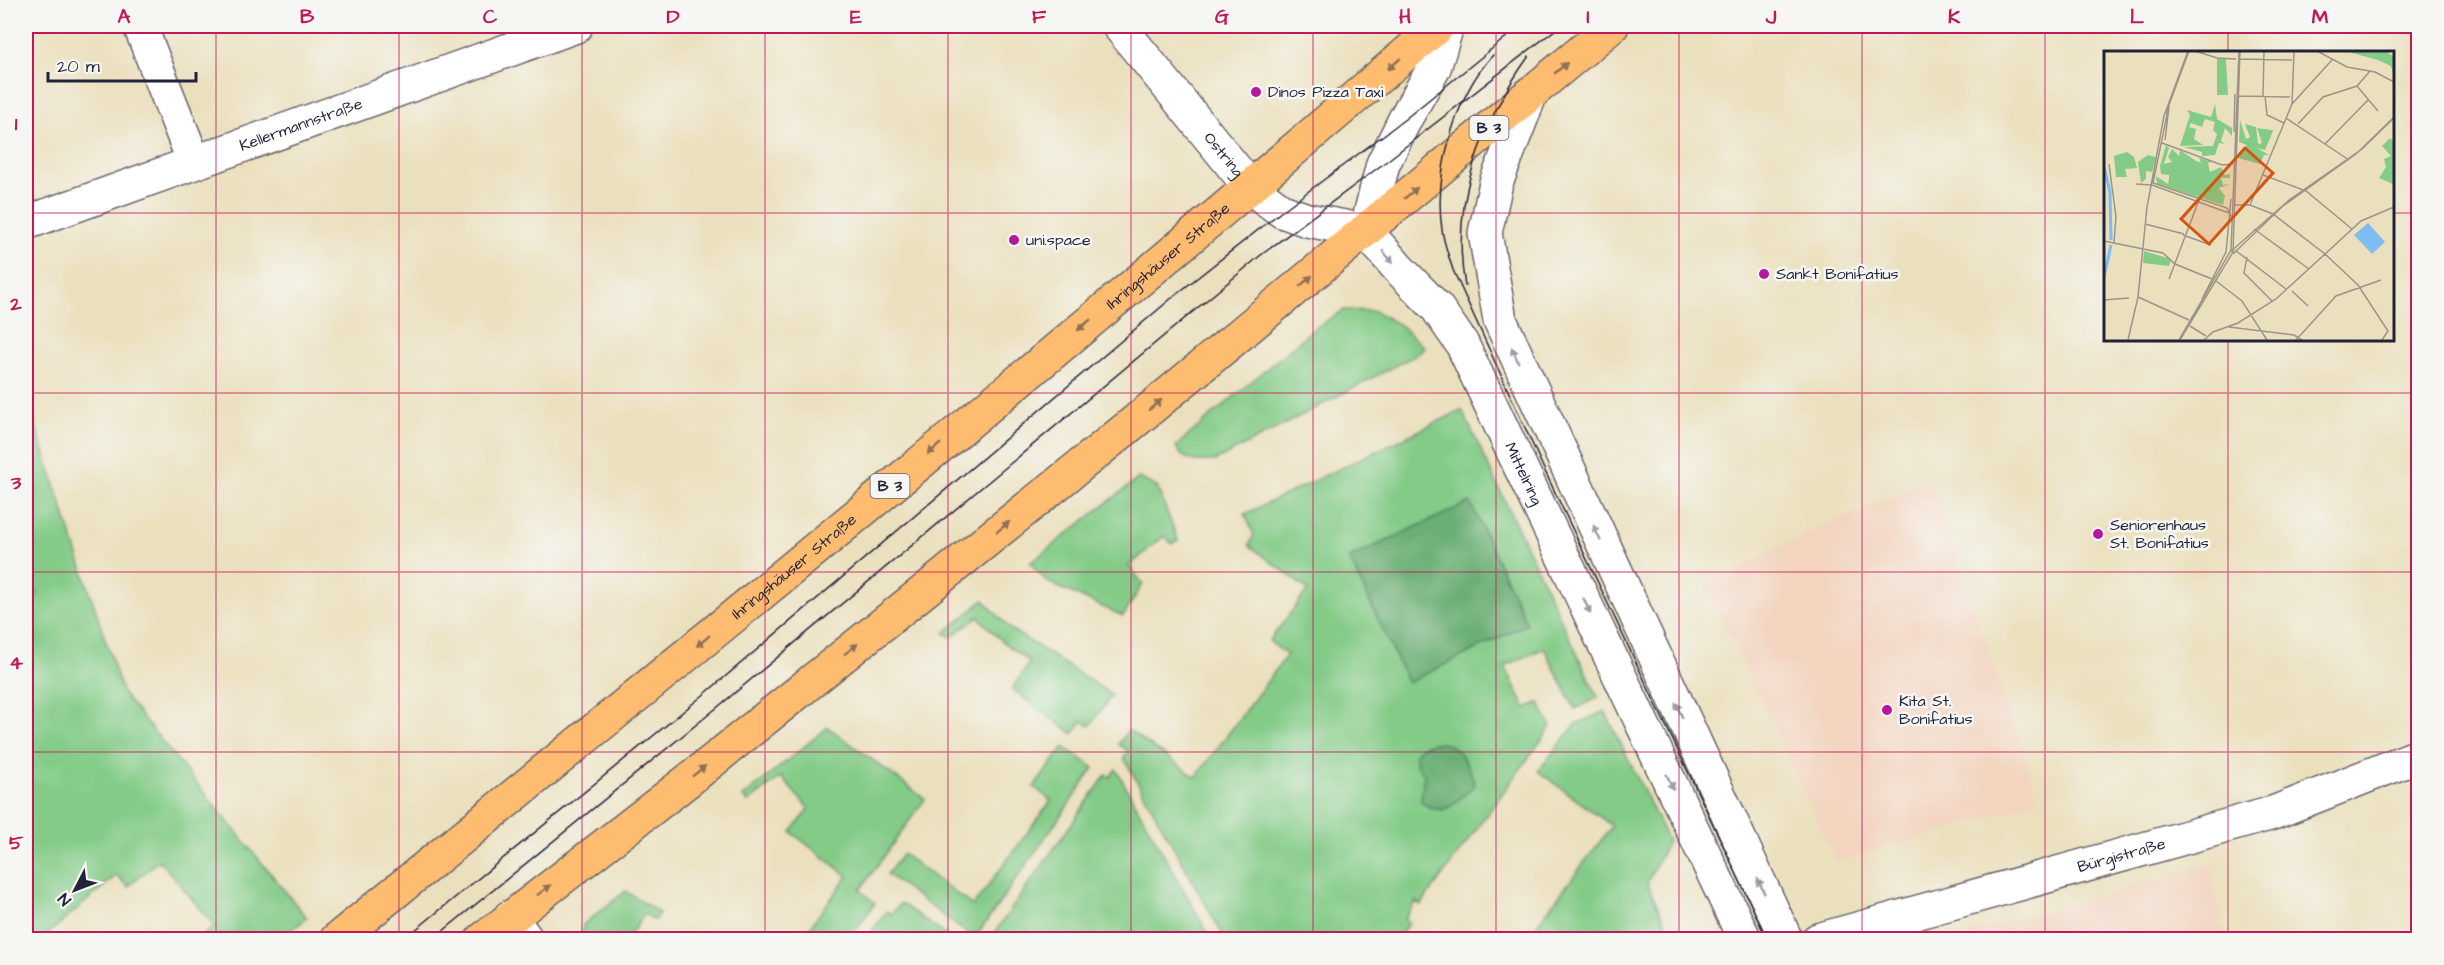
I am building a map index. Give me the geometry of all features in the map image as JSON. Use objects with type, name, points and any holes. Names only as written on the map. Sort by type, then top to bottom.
[{"type":"main road","name":"Ihringshäuser Straße","points":[[336,939],[696,647],[1250,187],[1438,26]]},
{"type":"main road","name":"B 3","points":[[482,939],[518,928],[690,779],[1127,428],[1612,26]]},
{"type":"street","points":[[140,26],[194,162]]},
{"type":"street","name":"Kellermannstraße","points":[[26,223],[576,26]]},
{"type":"street","name":"Ostring","points":[[1119,26],[1250,187],[1282,211],[1307,220],[1366,231]]},
{"type":"street","points":[[1366,231],[1383,164],[1434,68],[1447,26]]},
{"type":"street","points":[[1531,93],[1496,183],[1485,233],[1500,320],[1786,939]]},
{"type":"street","name":"Mittelring","points":[[1366,231],[1437,308],[1462,344],[1744,939]]},
{"type":"street","name":"Bürgistraße","points":[[1818,939],[2273,813],[2418,756]]},
{"type":"shaded area","name":"Kita St. Bonifatius","points":[[1930,481],[2026,758],[2038,802],[1837,862],[1705,585],[1827,524]]},
{"type":"shaded area","points":[[2210,864],[2225,939],[1950,939]]},
{"type":"green space","points":[[1344,310],[1375,311],[1400,325],[1424,347],[1418,354],[1215,461],[1192,460],[1182,456],[1176,446],[1312,330]]},
{"type":"green space","points":[[26,396],[123,694],[307,918],[280,939],[199,939],[215,926],[159,860],[128,887],[117,875],[42,939],[26,939],[26,619],[38,593],[26,586]]},
{"type":"green space","points":[[1462,410],[1598,698],[1575,709],[1544,648],[1505,666],[1525,708],[1539,703],[1551,727],[1421,905],[1416,902],[1404,919],[1409,923],[1396,939],[1225,939],[1124,758],[1128,751],[1118,744],[1128,730],[1196,777],[1287,655],[1269,641],[1308,590],[1249,545],[1254,535],[1245,514]]},
{"type":"green space","points":[[1139,478],[1157,487],[1178,540],[1172,544],[1164,536],[1129,566],[1143,584],[1123,616],[1047,582],[1030,563]]},
{"type":"green space","points":[[1470,502],[1527,624],[1408,683],[1349,558]]},
{"type":"green space","points":[[984,600],[1009,628],[1112,695],[1090,726],[1082,721],[1073,734],[1012,689],[1030,662],[1004,643],[978,617],[951,637],[944,633]]},
{"type":"green space","points":[[1605,711],[1668,841],[1647,883],[1673,939],[1526,939],[1612,826],[1538,771],[1576,724]]},
{"type":"green space","points":[[828,727],[925,799],[860,890],[875,903],[849,939],[824,939],[809,928],[848,876],[791,832],[809,809],[781,777],[748,802],[743,797]]},
{"type":"green space","points":[[1432,743],[1447,744],[1457,751],[1469,768],[1474,786],[1451,806],[1442,810],[1427,806],[1421,801],[1424,774],[1417,766],[1415,753],[1421,747]]},
{"type":"green space","points":[[1064,747],[1094,768],[977,935],[975,933],[972,937],[887,874],[903,854],[973,906],[1051,801],[1034,787]]},
{"type":"green space","points":[[1116,769],[1211,939],[990,939],[1106,775],[1110,777]]},
{"type":"green space","points":[[626,891],[659,913],[654,921],[645,914],[627,939],[582,939],[583,925]]},
{"type":"green space","points":[[901,903],[951,939],[866,939],[887,911],[891,914]]},
{"type":"tram line","points":[[403,940],[707,692],[1173,297],[1282,211],[1405,119],[1520,26]]},
{"type":"tram line","points":[[432,940],[719,706],[1261,255],[1383,164],[1560,26]]},
{"type":"tram line","points":[[1493,55],[1467,92],[1450,137],[1444,161],[1440,208],[1442,230],[1453,270],[1542,465],[1768,940]]},
{"type":"tram line","points":[[1465,286],[1461,255],[1462,224],[1473,165],[1497,109],[1529,56]]},
{"type":"place","name":"Dinos Pizza Taxi","points":[[1256,92]]},
{"type":"place","name":"uni.space","points":[[1014,240]]},
{"type":"place","name":"Sankt Bonifatius","points":[[1764,274]]},
{"type":"place","name":"Seniorenhaus St. Bonifatius","points":[[2098,534]]},
{"type":"place","name":"Kita St. Bonifatius","points":[[1887,710]]}]
